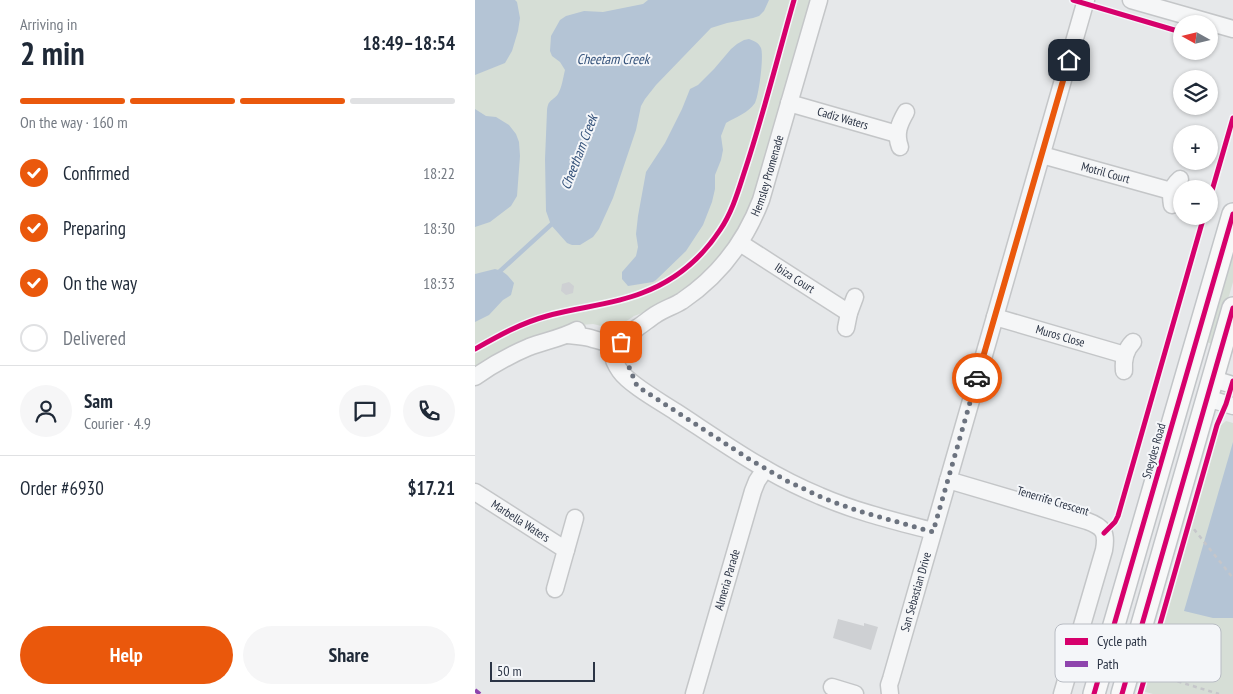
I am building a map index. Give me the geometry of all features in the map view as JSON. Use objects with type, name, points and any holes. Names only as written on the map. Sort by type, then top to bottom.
[{"type":"main road","name":"Sneydes Road","points":[[1114,624],[1233,214]]},
{"type":"main road","points":[[1151,624],[1210,388],[1233,308]]},
{"type":"main road","points":[[1185,381],[1210,388]]},
{"type":"main road","points":[[1122,694],[1132,682]]},
{"type":"street","name":"Hemsley Promenade","points":[[616,339],[634,319],[657,314],[680,302],[704,284],[717,273],[749,228],[761,200],[819,0]]},
{"type":"street","name":"San Sebastian Drive","points":[[890,694],[889,685],[1086,0]]},
{"type":"street","points":[[1131,0],[1233,29]]},
{"type":"street","name":"Cadiz Waters","points":[[789,103],[899,141],[901,121],[906,112]]},
{"type":"street","name":"Motril Court","points":[[1042,155],[1173,192]]},
{"type":"street","name":"Ibiza Court","points":[[740,243],[847,320],[855,297]]},
{"type":"street","name":"Muros Close","points":[[995,317],[1127,356]]},
{"type":"street","points":[[475,377],[512,355],[577,330],[585,328],[609,332],[616,339],[611,351],[613,359],[621,372],[637,386],[749,459],[803,489],[839,504],[933,532]]},
{"type":"street","points":[[1210,388],[1233,385]]},
{"type":"street","points":[[1210,388],[1233,406]]},
{"type":"street","name":"Almeria Parade","points":[[694,694],[753,492],[765,468]]},
{"type":"street","name":"Tenerrife Crescent","points":[[948,480],[1094,523],[1100,527],[1106,540],[1082,624]]},
{"type":"street","name":"Marbella Waters","points":[[475,492],[565,550]]},
{"type":"street","name":"Marbella Waters","points":[[555,589],[575,518]]},
{"type":"street","points":[[1128,694],[1135,682]]},
{"type":"street","points":[[832,687],[855,694]]},
{"type":"path","points":[[1186,532],[1191,513]]},
{"type":"path","points":[[1188,522],[1233,578]]},
{"type":"path","points":[[1171,682],[1219,694]]},
{"type":"shaded area","points":[[475,0],[814,0],[755,199],[734,242],[691,288],[648,311],[634,316],[619,326],[610,328],[593,324],[581,325],[475,371]]},
{"type":"shaded area","points":[[1233,239],[1233,282],[1215,345],[1204,341]]},
{"type":"shaded area","points":[[1226,421],[1233,423],[1233,694],[1153,694],[1142,691],[1145,682],[1221,682],[1221,624],[1162,624],[1220,426]]},
{"type":"water","points":[[475,0],[515,0],[520,18],[512,51],[505,63],[475,75]]},
{"type":"water","name":"Cheetam Creek","points":[[648,0],[769,0],[764,11],[759,16],[711,28],[656,85],[641,106],[636,130],[613,198],[599,229],[593,237],[580,245],[572,245],[567,243],[551,225],[546,211],[545,159],[548,107],[549,102],[558,94],[565,70],[560,62],[552,56],[550,51],[551,36],[560,20],[566,16],[584,11],[603,12],[643,4]]},
{"type":"water","points":[[749,39],[759,44],[762,52],[757,99],[749,110],[726,123],[721,136],[723,150],[715,175],[715,189],[703,225],[686,251],[656,280],[628,286],[622,279],[622,272],[636,256],[638,247],[636,234],[638,216],[646,172],[665,143],[690,89],[698,85],[731,49],[744,40]]},
{"type":"water","points":[[475,109],[486,116],[496,117],[509,125],[519,142],[520,156],[517,196],[511,206],[490,222],[475,227]]},
{"type":"water","points":[[495,269],[504,272],[514,283],[511,295],[503,300],[489,315],[475,322],[475,274]]},
{"type":"water","points":[[1233,442],[1233,618],[1213,618],[1184,611]]},
{"type":"building","points":[[569,282],[574,286],[573,293],[566,295],[561,291],[562,284]]},
{"type":"building","points":[[838,619],[864,626],[864,623],[878,627],[871,650],[833,638]]},
{"type":"waterway","name":"Cheetham Creek","points":[[498,273],[555,221]]},
{"type":"marked path","points":[[475,690],[480,694]]},
{"type":"cycle path","points":[[475,349],[528,322],[631,297],[654,288],[686,268],[713,241],[729,215],[746,167],[794,0]]},
{"type":"cycle path","points":[[1073,0],[1173,30]]},
{"type":"cycle path","points":[[1215,180],[1233,118]]},
{"type":"cycle path","points":[[1114,624],[1233,214]]},
{"type":"cycle path","points":[[1104,533],[1118,516],[1201,225]]},
{"type":"cycle path","points":[[1142,624],[1233,308]]},
{"type":"cycle path","points":[[1160,624],[1217,425],[1233,381]]},
{"type":"cycle path","points":[[1094,694],[1097,682]]},
{"type":"cycle path","points":[[1122,694],[1125,682]]},
{"type":"cycle path","points":[[1140,694],[1143,682]]},
{"type":"way so far","points":[[621,342],[637,386],[749,459],[785,480],[821,497],[862,512],[933,532],[977,378]]},
{"type":"route","points":[[977,378],[1069,60]]}]
